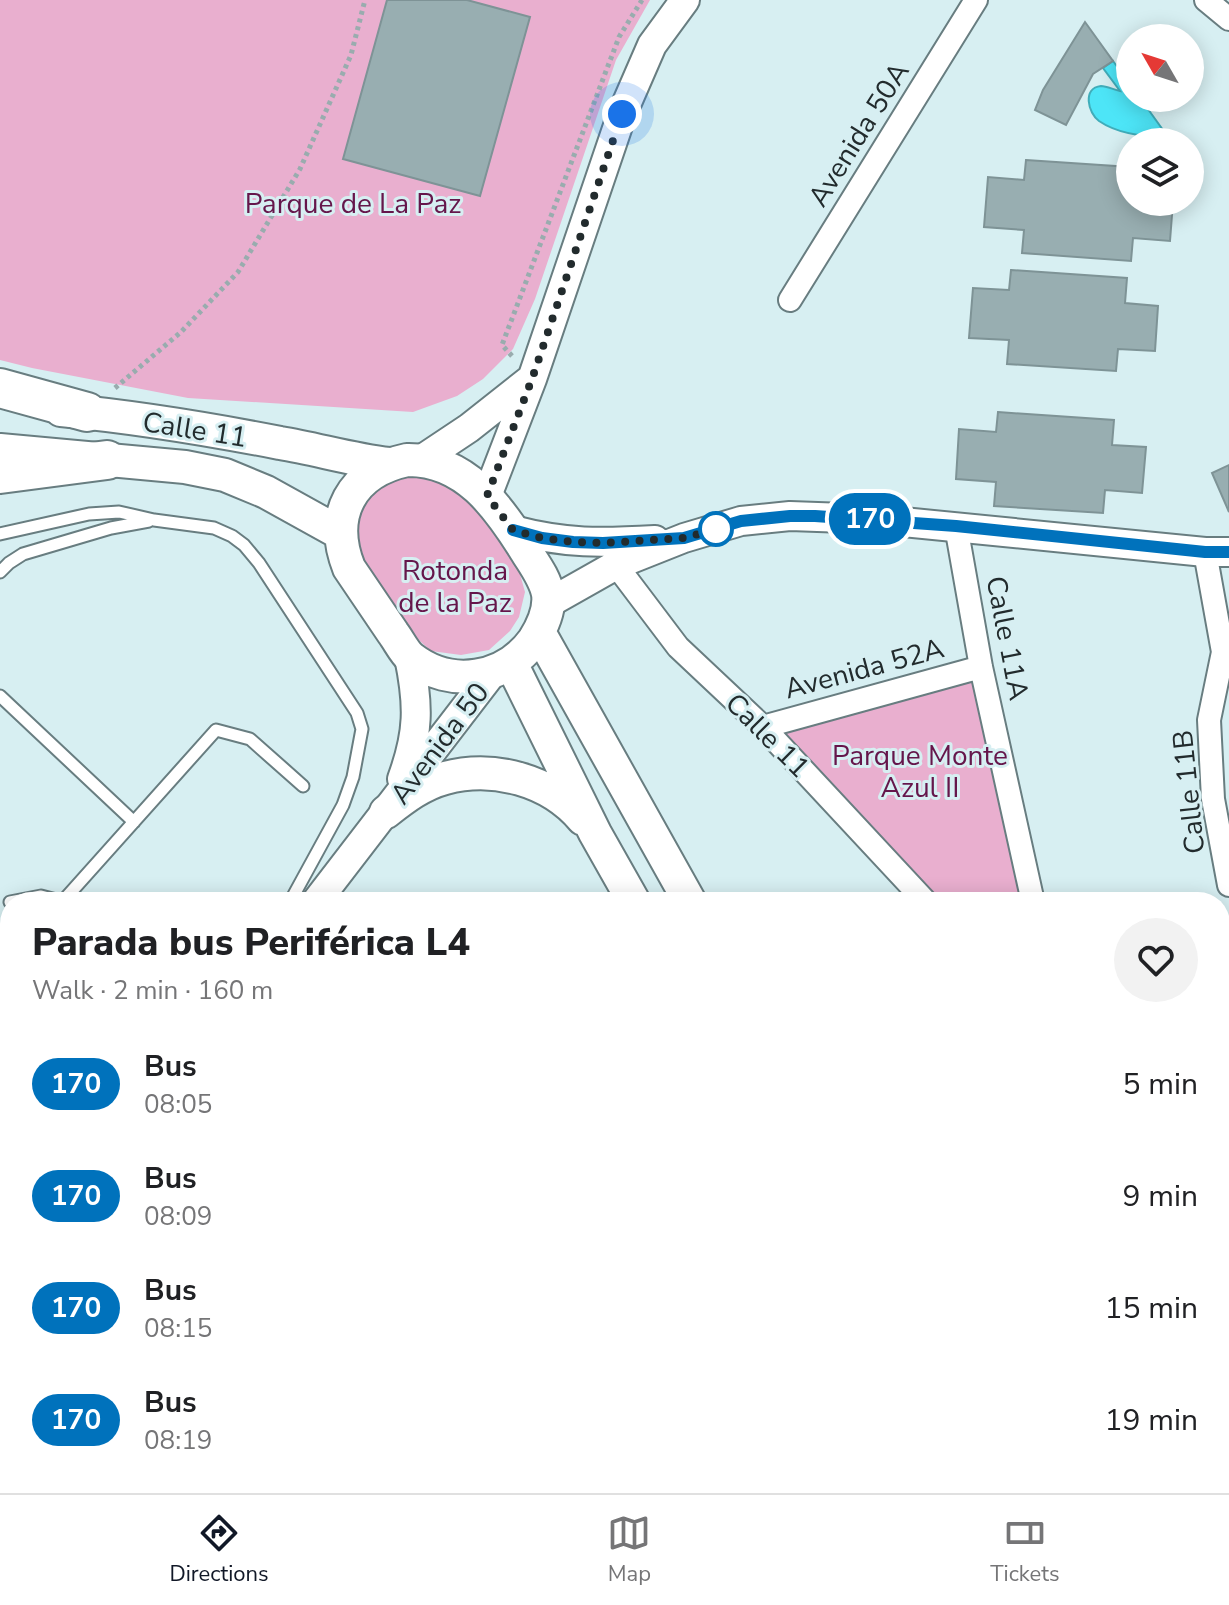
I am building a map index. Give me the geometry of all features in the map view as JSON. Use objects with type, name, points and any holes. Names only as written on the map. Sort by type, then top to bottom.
[{"type":"highway","points":[[0,388],[87,412]]},
{"type":"highway","points":[[0,474],[107,460]]},
{"type":"main road","name":"Calle 11","points":[[0,405],[87,412],[190,426],[360,461],[389,464]]},
{"type":"main road","name":"Calle 11","points":[[0,450],[185,467],[225,475],[266,492],[340,533]]},
{"type":"main road","points":[[421,460],[444,467],[471,482],[487,496],[513,530],[543,579],[548,595],[543,618],[526,650],[502,668],[477,677],[446,675],[409,657],[349,568],[343,552],[340,533],[343,513],[352,492],[368,475],[389,464],[421,460]]},
{"type":"main road","points":[[543,618],[685,892]]},
{"type":"main road","points":[[502,668],[628,892]]},
{"type":"main road","points":[[386,812],[413,792],[444,778],[479,773],[512,776],[545,788],[573,807],[595,833]]},
{"type":"street","points":[[487,496],[532,379],[622,114],[652,45],[685,0]]},
{"type":"street","name":"Avenida 50A","points":[[790,300],[976,0]]},
{"type":"street","points":[[1206,0],[1229,19]]},
{"type":"street","points":[[421,460],[469,428],[532,379]]},
{"type":"street","points":[[543,618],[616,565],[684,538],[741,521],[790,516],[873,519],[1217,552]]},
{"type":"street","name":"Calle 11A","points":[[956,526],[981,667],[1031,892]]},
{"type":"street","points":[[513,530],[573,542],[684,538]]},
{"type":"street","name":"Calle 11B","points":[[1217,552],[1223,652],[1209,720],[1213,799],[1229,885]]},
{"type":"street","name":"Calle 11","points":[[616,565],[678,647],[763,727],[917,892]]},
{"type":"street","name":"Avenida 50","points":[[386,812],[412,753],[417,721],[416,688],[409,657]]},
{"type":"street","name":"Avenida 52A","points":[[763,727],[981,667]]},
{"type":"street","name":"Avenida 50","points":[[324,892],[502,668]]},
{"type":"lane","points":[[0,534],[89,514],[119,512],[214,528],[244,545],[259,563],[357,713],[362,729],[353,777],[343,805],[295,892]]},
{"type":"lane","points":[[1,570],[23,554],[111,528],[154,520]]},
{"type":"lane","points":[[0,556],[1,570]]},
{"type":"lane","points":[[0,696],[134,822]]},
{"type":"lane","points":[[72,892],[216,730],[250,739],[303,786]]},
{"type":"path","points":[[87,412],[181,332],[238,272],[300,169],[351,55],[365,0]]},
{"type":"path","points":[[532,379],[502,345],[619,37],[642,0]]},
{"type":"green space","name":"Parque de La Paz","points":[[0,0],[650,0],[616,60],[535,299],[513,349],[483,379],[457,396],[413,412],[188,398],[0,360]]},
{"type":"green space","name":"Rotonda de la Paz","points":[[399,466],[453,480],[518,567],[525,592],[519,617],[510,631],[489,650],[461,655],[431,651],[412,634],[355,545],[352,512]]},
{"type":"green space","name":"Parque Monte Azul II","points":[[981,667],[1031,892],[922,892],[763,727]]},
{"type":"water","points":[[1113,61],[1116,65],[1116,86],[1103,68]]},
{"type":"water","points":[[1101,86],[1116,90],[1116,112],[1150,112],[1162,128],[1116,129],[1099,121],[1090,107],[1089,96],[1091,91]]},
{"type":"building","points":[[387,0],[467,0],[530,17],[480,196],[343,159]]},
{"type":"building","points":[[1085,22],[1113,61],[1093,74],[1066,125],[1035,110],[1043,90]]},
{"type":"building","points":[[1026,160],[1116,166],[1116,216],[1172,216],[1170,241],[1133,238],[1131,261],[1022,253],[1024,230],[984,227],[988,177],[1024,180]]},
{"type":"building","points":[[1011,270],[1127,278],[1125,303],[1158,306],[1155,351],[1118,349],[1116,371],[1007,364],[1009,340],[969,338],[973,288],[1009,290]]},
{"type":"building","points":[[998,412],[1114,420],[1112,445],[1146,447],[1142,493],[1105,490],[1103,513],[994,506],[996,482],[956,479],[959,429],[996,432]]},
{"type":"building","points":[[1229,465],[1229,512],[1212,473]]},
{"type":"bus line","name":"170","points":[[513,530],[542,538],[603,543],[684,538],[741,521],[815,516],[901,521],[1229,552]]},
{"type":"route","points":[[622,114],[532,379],[487,496],[513,530],[542,538],[603,543],[684,538],[716,529]]}]
